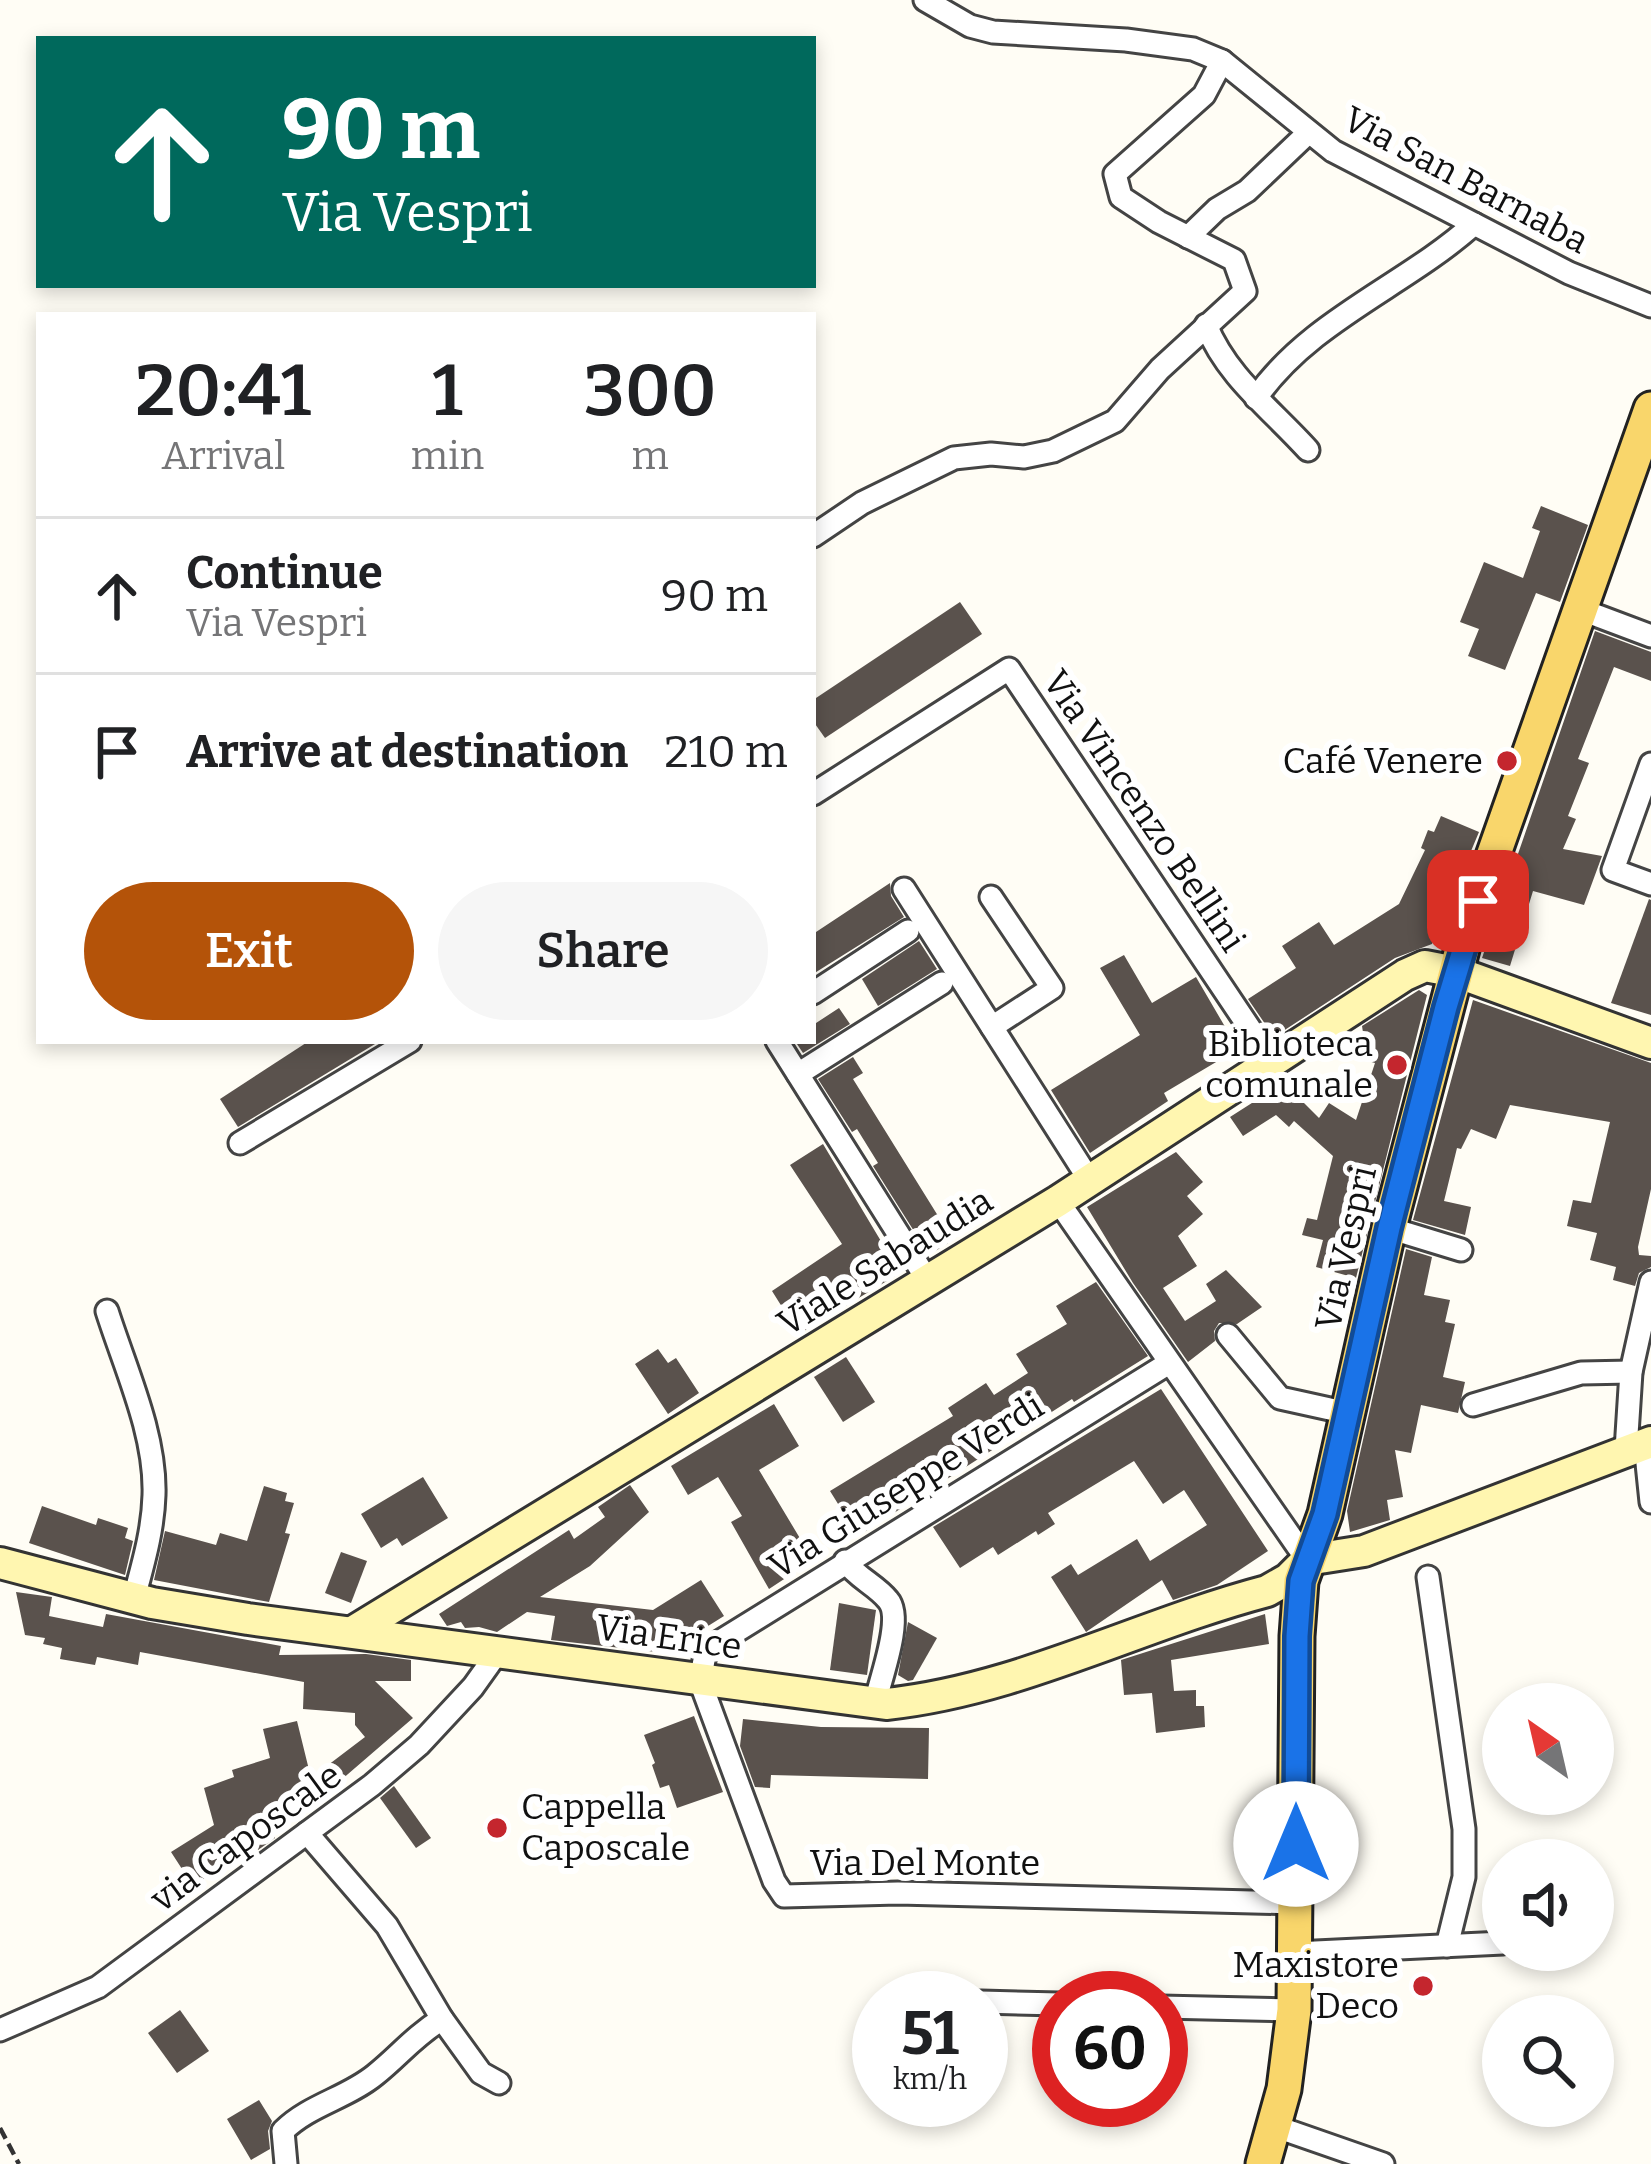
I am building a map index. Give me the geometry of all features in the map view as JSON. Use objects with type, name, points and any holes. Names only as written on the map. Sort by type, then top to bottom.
[{"type":"main road","name":"Via Vespri","points":[[1263,2164],[1284,2089],[1294,2009],[1298,1612],[1307,1560],[1325,1514],[1389,1228],[1456,972],[1651,409]]},
{"type":"street","name":"Via San Barnaba","points":[[926,0],[970,26],[993,32],[1193,49],[1222,62],[1333,152],[1569,273],[1651,306]]},
{"type":"street","points":[[816,534],[862,503],[954,458],[1054,452],[1115,421],[1160,369],[1245,291],[1234,260],[1121,197],[1115,174],[1204,95],[1222,62]]},
{"type":"street","points":[[1188,237],[1308,134]]},
{"type":"street","points":[[1256,398],[1294,351],[1444,251],[1474,224]]},
{"type":"street","points":[[1207,325],[1217,353],[1308,449]]},
{"type":"street","points":[[1582,610],[1651,636]]},
{"type":"street","name":"Via Vincenzo Bellini","points":[[816,792],[1009,669],[1274,1063]]},
{"type":"street","points":[[1651,764],[1613,870],[1651,884]]},
{"type":"street","points":[[904,889],[1090,1180]]},
{"type":"street","points":[[991,897],[1052,988],[992,1027]]},
{"type":"street","points":[[816,991],[908,931]]},
{"type":"street","name":"Viale Sabaudia","points":[[354,1631],[1058,1201],[1405,975],[1425,966],[1456,972]]},
{"type":"street","points":[[1456,972],[1651,1043]]},
{"type":"street","points":[[798,1074],[942,983]]},
{"type":"street","points":[[240,1143],[405,1044]]},
{"type":"street","points":[[779,1044],[928,1281]]},
{"type":"street","points":[[1058,1201],[1307,1560],[1381,1545],[1643,1445]]},
{"type":"street","points":[[1389,1228],[1461,1250]]},
{"type":"street","points":[[1651,1282],[1631,1372],[1651,1502]]},
{"type":"street","points":[[107,1310],[147,1440],[155,1491],[151,1534],[134,1598]]},
{"type":"street","points":[[1228,1335],[1280,1399],[1348,1413]]},
{"type":"street","name":"Via Giuseppe Verdi","points":[[700,1682],[706,1650],[1169,1363]]},
{"type":"street","points":[[1473,1405],[1581,1373],[1631,1372]]},
{"type":"street","name":"Via Erice","points":[[0,1564],[134,1598],[248,1619],[875,1703],[928,1700],[1006,1681],[1267,1592],[1307,1560]]},
{"type":"street","points":[[845,1561],[854,1574],[890,1601],[896,1617],[875,1703]]},
{"type":"street","points":[[1428,1577],[1464,1829],[1464,1877],[1447,1946]]},
{"type":"street","points":[[1267,1592],[1298,1612]]},
{"type":"street","name":"via Caposcale","points":[[0,2030],[98,1987],[307,1833],[419,1744],[499,1652]]},
{"type":"street","name":"Via Del Monte","points":[[700,1682],[774,1881],[784,1896],[898,1893],[1296,1903]]},
{"type":"street","points":[[307,1833],[387,1926],[442,2019],[481,2072],[499,2083]]},
{"type":"street","points":[[1295,1953],[1482,1944]]},
{"type":"street","points":[[1188,2007],[1294,2009]]},
{"type":"street","points":[[286,2164],[283,2131],[296,2118],[372,2078],[412,2037],[442,2019]]},
{"type":"street","points":[[1274,2126],[1383,2164]]},
{"type":"path","points":[[0,2128],[19,2164]]},
{"type":"building","points":[[1541,506],[1588,525],[1560,602],[1536,593],[1505,670],[1468,656],[1479,629],[1460,622],[1484,562],[1523,578],[1540,531],[1532,528]]},
{"type":"building","points":[[960,602],[982,634],[825,738],[816,725],[816,698]]},
{"type":"building","points":[[1595,631],[1651,652],[1651,681],[1614,667],[1578,759],[1589,763],[1568,816],[1576,819],[1563,849],[1602,856],[1584,905],[1533,891],[1510,966],[1482,958]]},
{"type":"building","points":[[1441,816],[1479,832],[1432,944],[1395,958],[1274,1037],[1248,999],[1296,968],[1282,946],[1319,922],[1334,945],[1399,904],[1425,850],[1421,848],[1428,830],[1434,832]]},
{"type":"building","points":[[890,883],[891,896],[904,917],[816,972],[816,932]]},
{"type":"building","points":[[1651,900],[1651,1015],[1611,1003]]},
{"type":"building","points":[[919,941],[937,969],[878,1006],[862,979]]},
{"type":"building","points":[[1124,955],[1152,1003],[1196,977],[1238,1049],[1164,1093],[1168,1101],[1090,1153],[1051,1090],[1140,1035],[1100,968]]},
{"type":"building","points":[[1419,990],[1427,995],[1356,1278],[1316,1267],[1323,1240],[1302,1235],[1307,1218],[1317,1220],[1333,1156],[1294,1121],[1289,1127],[1276,1115],[1243,1136],[1230,1117],[1266,1094],[1270,1097],[1284,1083],[1319,1118],[1329,1103],[1356,1120],[1375,1063],[1361,1059],[1362,1026]]},
{"type":"building","points":[[1473,1000],[1651,1063],[1651,1189],[1638,1247],[1639,1255],[1651,1256],[1651,1267],[1639,1273],[1635,1286],[1613,1280],[1616,1267],[1590,1260],[1597,1233],[1567,1226],[1573,1200],[1591,1203],[1610,1122],[1510,1105],[1496,1139],[1471,1129],[1461,1149],[1457,1148],[1444,1201],[1471,1207],[1465,1235],[1413,1220]]},
{"type":"building","points":[[839,1008],[850,1024],[803,1053],[797,1044],[816,1044],[816,1023]]},
{"type":"building","points":[[304,1044],[375,1044],[238,1127],[220,1099]]},
{"type":"building","points":[[853,1057],[863,1073],[853,1079],[953,1240],[929,1255],[873,1166],[878,1163],[857,1129],[852,1132],[818,1079]]},
{"type":"building","points":[[823,1144],[900,1273],[799,1334],[772,1291],[842,1244],[790,1165]]},
{"type":"building","points":[[1176,1152],[1203,1182],[1187,1196],[1203,1214],[1178,1236],[1197,1266],[1163,1288],[1185,1321],[1216,1301],[1206,1284],[1226,1270],[1262,1307],[1237,1324],[1219,1323],[1215,1341],[1188,1362],[1087,1207]]},
{"type":"building","points":[[1406,1249],[1432,1257],[1424,1295],[1450,1300],[1445,1322],[1455,1324],[1443,1377],[1465,1382],[1458,1413],[1421,1405],[1411,1453],[1395,1450],[1403,1497],[1387,1500],[1390,1520],[1350,1532],[1347,1511]]},
{"type":"building","points":[[1096,1282],[1148,1356],[858,1536],[830,1491],[953,1416],[948,1408],[986,1383],[994,1395],[1028,1373],[1016,1354],[1067,1324],[1056,1306]]},
{"type":"building","points":[[658,1349],[668,1363],[676,1358],[699,1393],[668,1414],[635,1364]]},
{"type":"building","points":[[846,1357],[875,1402],[843,1422],[814,1377]]},
{"type":"building","points":[[1161,1389],[1268,1551],[1217,1585],[1173,1600],[1162,1580],[1086,1632],[1051,1577],[1071,1564],[1078,1575],[1137,1539],[1150,1561],[1207,1525],[1184,1490],[1163,1504],[1134,1461],[1048,1513],[1055,1524],[1038,1535],[1036,1531],[998,1555],[993,1547],[960,1568],[933,1527]]},
{"type":"building","points":[[774,1404],[799,1446],[759,1470],[813,1560],[769,1589],[731,1522],[742,1516],[718,1477],[688,1495],[671,1466]]},
{"type":"building","points":[[423,1477],[448,1518],[402,1546],[397,1538],[381,1548],[361,1514]]},
{"type":"building","points":[[630,1485],[649,1512],[590,1566],[540,1597],[653,1610],[701,1580],[724,1616],[665,1653],[551,1640],[555,1616],[527,1612],[497,1632],[465,1628],[461,1622],[447,1626],[439,1614],[569,1530],[574,1539],[605,1517],[598,1507]]},
{"type":"building","points":[[264,1486],[287,1493],[285,1501],[294,1503],[285,1533],[290,1534],[269,1602],[154,1580],[165,1531],[216,1545],[220,1533],[247,1541]]},
{"type":"building","points":[[42,1506],[96,1525],[98,1518],[128,1528],[125,1538],[133,1541],[125,1575],[29,1543]]},
{"type":"building","points":[[341,1552],[367,1561],[351,1603],[325,1593]]},
{"type":"building","points":[[16,1592],[52,1597],[49,1616],[103,1627],[106,1614],[281,1646],[279,1655],[366,1654],[411,1660],[411,1681],[375,1681],[413,1718],[326,1793],[272,1830],[275,1838],[258,1850],[254,1843],[215,1853],[223,1866],[193,1886],[171,1852],[214,1825],[204,1788],[234,1777],[232,1770],[270,1758],[263,1729],[297,1721],[311,1778],[365,1737],[355,1725],[355,1713],[303,1709],[304,1682],[140,1652],[138,1665],[97,1657],[95,1665],[60,1659],[62,1648],[43,1644],[45,1638],[25,1635]]},
{"type":"building","points":[[839,1603],[876,1610],[867,1675],[830,1670]]},
{"type":"building","points":[[1265,1614],[1269,1644],[1171,1660],[1174,1691],[1196,1690],[1196,1706],[1204,1706],[1205,1727],[1156,1733],[1152,1693],[1124,1695],[1121,1660]]},
{"type":"building","points":[[908,1622],[937,1638],[908,1681],[898,1675]]},
{"type":"building","points":[[694,1716],[723,1792],[677,1808],[669,1785],[660,1788],[644,1735]]},
{"type":"building","points":[[743,1719],[821,1727],[929,1728],[928,1779],[771,1775],[770,1788],[755,1787],[740,1746]]},
{"type":"building","points":[[394,1786],[431,1838],[416,1848],[380,1798]]},
{"type":"building","points":[[180,2010],[209,2051],[177,2073],[148,2033]]},
{"type":"building","points":[[259,2100],[272,2121],[270,2149],[251,2160],[227,2119]]},
{"type":"place","name":"Café Venere","points":[[1507,761]]},
{"type":"place","name":"Biblioteca comunale","points":[[1397,1065]]},
{"type":"place","name":"Cappella Caposcale","points":[[497,1828]]},
{"type":"place","name":"Maxistore Deco","points":[[1423,1986]]},
{"type":"route","points":[[1296,1844],[1301,1581],[1325,1514],[1389,1228],[1478,901]]}]
